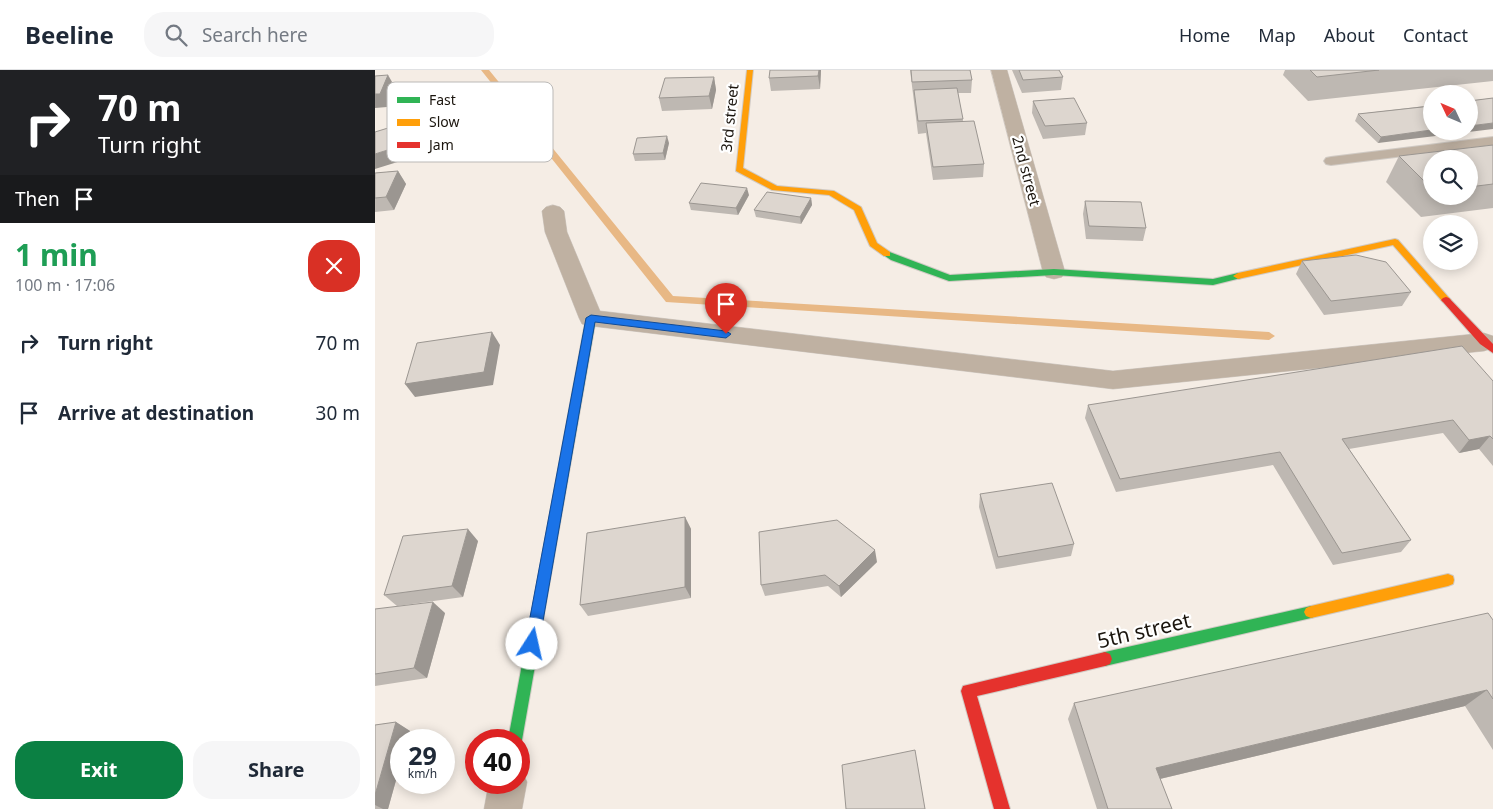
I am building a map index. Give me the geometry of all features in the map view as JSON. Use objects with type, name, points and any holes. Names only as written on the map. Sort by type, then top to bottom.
[{"type":"street","name":"3rd street","points":[[750,70],[739,169],[775,188],[831,193],[858,209],[873,244],[893,258],[949,278],[1053,272]]},
{"type":"street","name":"2nd street","points":[[999,70],[1053,272]]},
{"type":"street","points":[[517,729],[591,318],[556,232],[553,211]]},
{"type":"street","points":[[1053,272],[1213,282],[1395,242],[1488,346]]},
{"type":"street","points":[[591,318],[1113,380],[1488,346]]},
{"type":"street","name":"5th street","points":[[1002,809],[968,691],[1448,580]]},
{"type":"street","points":[[503,809],[506,794]]},
{"type":"lane","points":[[1331,162],[1493,141]]},
{"type":"building","points":[[770,70],[819,70],[818,76],[769,78]]},
{"type":"building","points":[[911,70],[970,70],[972,80],[912,82]]},
{"type":"building","points":[[1019,70],[1059,70],[1063,77],[1023,80]]},
{"type":"building","points":[[1310,70],[1379,70],[1317,77]]},
{"type":"building","points":[[388,75],[380,94],[375,94],[375,76]]},
{"type":"building","points":[[714,77],[709,96],[659,98],[665,78]]},
{"type":"building","points":[[957,88],[963,119],[918,121],[914,90]]},
{"type":"building","points":[[1074,98],[1087,123],[1045,126],[1033,101]]},
{"type":"building","points":[[1493,98],[1493,123],[1478,125],[1478,100]]},
{"type":"building","points":[[1423,107],[1423,131],[1381,137],[1358,114]]},
{"type":"building","points":[[974,121],[984,164],[933,167],[926,123]]},
{"type":"building","points":[[387,128],[387,150],[375,154],[375,132]]},
{"type":"building","points":[[667,136],[663,153],[633,154],[637,138]]},
{"type":"building","points":[[1493,145],[1493,184],[1478,186],[1478,150],[1450,150]]},
{"type":"building","points":[[1423,153],[1423,180],[1399,156]]},
{"type":"building","points":[[398,171],[386,197],[375,198],[375,173]]},
{"type":"building","points":[[701,183],[747,188],[736,208],[689,203]]},
{"type":"building","points":[[767,192],[811,198],[800,217],[754,210]]},
{"type":"building","points":[[1085,201],[1141,202],[1146,228],[1089,226]]},
{"type":"building","points":[[1356,255],[1386,262],[1411,292],[1331,301],[1302,261]]},
{"type":"building","points":[[492,332],[484,372],[405,384],[417,343]]},
{"type":"building","points":[[1462,346],[1493,381],[1493,439],[1490,436],[1469,440],[1453,420],[1342,439],[1411,540],[1342,553],[1280,452],[1120,479],[1088,405]]},
{"type":"building","points":[[1052,483],[1074,544],[998,557],[980,494]]},
{"type":"building","points":[[685,517],[685,587],[580,605],[587,533]]},
{"type":"building","points":[[837,520],[875,550],[839,586],[825,575],[761,585],[759,532]]},
{"type":"building","points":[[468,529],[452,586],[384,595],[403,536]]},
{"type":"building","points":[[433,602],[414,668],[375,674],[375,609]]},
{"type":"building","points":[[1488,613],[1493,620],[1493,699],[1487,690],[1156,768],[1172,809],[1108,809],[1074,703]]},
{"type":"building","points":[[396,722],[394,729],[390,729],[390,743],[375,795],[375,725]]},
{"type":"building","points":[[915,750],[925,809],[846,809],[842,765]]},
{"type":"waterway","points":[[485,70],[495,82]]},
{"type":"waterway","points":[[553,154],[670,299],[1269,336]]},
{"type":"traffic: fast","points":[[887,254],[949,278],[1054,272],[1213,282],[1238,276]]},
{"type":"traffic: fast","points":[[517,729],[591,318]]},
{"type":"traffic: fast","points":[[1105,659],[1311,612]]},
{"type":"traffic: slow","points":[[750,70],[739,169],[775,188],[831,193],[858,209],[873,244],[887,254]]},
{"type":"traffic: slow","points":[[1238,276],[1395,242],[1446,300]]},
{"type":"traffic: slow","points":[[1311,612],[1448,580]]},
{"type":"traffic: jam","points":[[1446,300],[1484,342],[1493,349]]},
{"type":"traffic: jam","points":[[1002,809],[968,691],[1105,659]]},
{"type":"route","points":[[532,644],[591,318],[726,334]]}]
